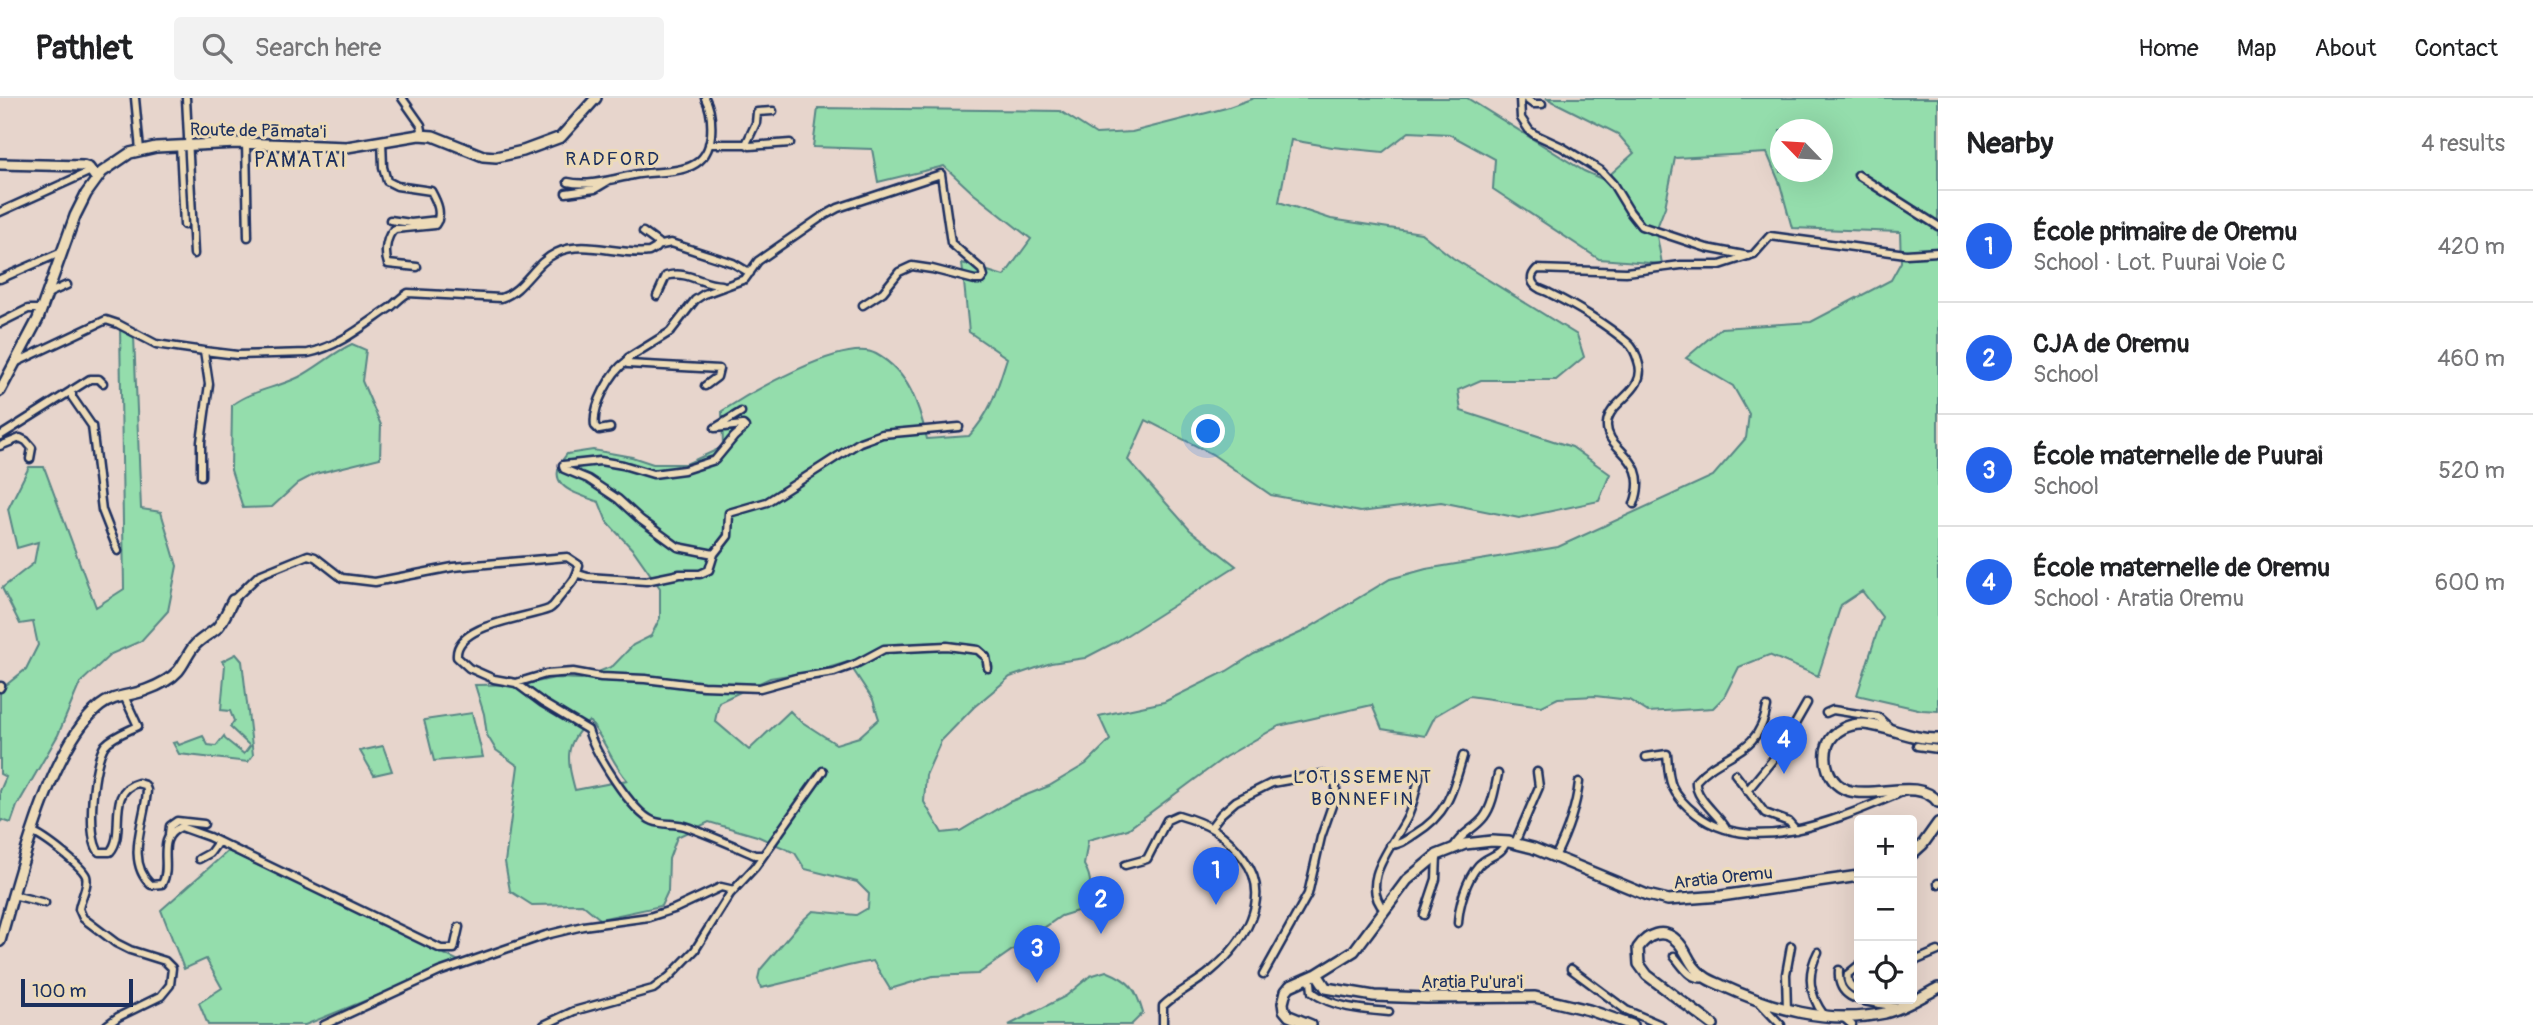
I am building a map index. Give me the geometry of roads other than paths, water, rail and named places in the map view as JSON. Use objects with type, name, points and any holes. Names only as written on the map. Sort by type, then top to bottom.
[{"type":"main road","name":"Route de Pāmata'i","points":[[0,391],[42,309],[61,252],[94,174],[123,157],[140,150],[184,145],[246,143],[333,148],[419,135],[433,136],[483,156],[496,157],[523,152],[561,137],[596,98]]},
{"type":"main road","points":[[0,164],[79,166],[88,167],[94,174]]},
{"type":"main road","points":[[0,941],[33,833],[60,762],[81,728],[101,706],[163,683],[177,672],[189,651],[218,626],[233,600]]},
{"type":"main road","points":[[1938,739],[1861,724],[1841,729],[1828,744],[1826,764],[1833,780],[1850,792],[1907,790],[1931,793],[1938,800]]},
{"type":"main road","points":[[1917,849],[1938,823]]},
{"type":"main road","name":"Aratia Oremu","points":[[1305,979],[1354,951],[1407,880],[1437,855],[1479,842],[1510,843],[1647,895],[1668,900],[1721,896],[1854,877]]},
{"type":"main road","points":[[1713,1025],[1647,975],[1639,964],[1637,948],[1645,937],[1656,933],[1669,936],[1678,942],[1705,978],[1760,1003],[1812,1018],[1848,1022],[1867,1018],[1904,1006],[1938,988]]},
{"type":"main road","name":"Aratia Pu'ura'i","points":[[1317,974],[1326,988],[1349,993],[1426,998],[1535,997],[1589,1010],[1632,1025]]},
{"type":"main road","points":[[1305,979],[1290,986],[1283,1003],[1289,1016],[1311,1025]]},
{"type":"street","points":[[135,98],[140,150]]},
{"type":"street","points":[[184,225],[186,98]]},
{"type":"street","points":[[402,98],[421,125],[419,135]]},
{"type":"street","points":[[568,182],[579,183],[683,169],[698,162],[709,144],[711,116],[705,98]]},
{"type":"street","points":[[1542,104],[1533,104],[1523,98],[1521,118],[1534,135],[1562,147],[1601,172],[1613,184],[1641,226],[1707,248],[1749,256]]},
{"type":"street","points":[[746,144],[756,123],[757,112],[773,111]]},
{"type":"street","points":[[382,141],[383,167],[387,181],[397,186],[431,191],[439,209],[435,225],[395,229],[391,232],[386,259],[388,264],[417,267]]},
{"type":"street","points":[[246,143],[248,237]]},
{"type":"street","points":[[709,144],[750,146],[790,143]]},
{"type":"street","points":[[184,145],[194,254]]},
{"type":"street","points":[[0,212],[94,174]]},
{"type":"street","points":[[657,296],[666,276],[673,274],[692,275],[713,285],[739,283],[758,261],[838,208],[941,174],[951,243],[982,270],[984,276],[981,280],[975,280],[912,266],[899,272],[883,292],[863,305]]},
{"type":"street","points":[[1858,175],[1938,226]]},
{"type":"street","points":[[566,193],[595,190],[612,179]]},
{"type":"street","points":[[390,220],[411,223],[438,220]]},
{"type":"street","points":[[643,232],[658,243],[656,246]]},
{"type":"street","points":[[1634,504],[1639,484],[1637,472],[1609,435],[1606,423],[1639,379],[1641,368],[1634,350],[1628,342],[1591,317],[1539,289],[1533,282],[1533,272],[1548,268],[1626,272],[1681,265],[1720,265],[1755,254],[1770,236],[1906,254],[1938,252]]},
{"type":"street","points":[[0,370],[106,320],[156,344],[237,355],[308,354],[331,347],[357,332],[408,293],[501,298],[509,295],[541,263],[558,251],[593,248],[642,253],[671,243],[733,263],[750,273]]},
{"type":"street","points":[[0,279],[61,252]]},
{"type":"street","points":[[47,294],[67,285]]},
{"type":"street","points":[[610,428],[599,430],[594,419],[605,388],[616,369],[628,358],[670,332],[695,300],[724,285]]},
{"type":"street","points":[[0,323],[28,309],[42,309]]},
{"type":"street","points":[[201,476],[201,442],[209,384],[204,351]]},
{"type":"street","points":[[627,361],[628,364],[719,369],[717,377],[705,386]]},
{"type":"street","points":[[0,436],[90,379],[99,379],[103,383]]},
{"type":"street","points":[[72,390],[72,397],[92,426],[102,510],[118,551]]},
{"type":"street","points":[[714,554],[678,547],[618,499],[587,479],[564,469],[563,465],[600,461],[653,474],[684,470],[715,460],[745,427],[715,428],[741,412]]},
{"type":"street","points":[[578,574],[646,581],[680,574],[700,574],[709,570],[714,554],[728,536],[729,513],[767,502],[860,442],[882,434],[959,426]]},
{"type":"street","points":[[0,446],[16,440],[26,441],[32,448],[30,459]]},
{"type":"street","points":[[233,600],[259,575],[308,555],[315,557],[336,575],[363,582],[389,580],[453,567],[567,557],[579,565],[578,574],[572,586],[550,608],[481,628],[462,642],[457,657],[469,668],[494,679],[516,683],[588,730],[600,758],[639,812],[652,820],[681,825],[755,855],[763,855]]},
{"type":"street","points":[[516,683],[546,674],[573,672],[703,686],[760,688],[796,678],[834,672],[884,649],[947,646],[978,650],[986,657],[988,668]]},
{"type":"street","points":[[124,696],[138,726],[113,738],[106,744],[100,756],[95,771],[93,794],[96,849],[104,854],[115,847],[117,810],[121,796],[127,788],[138,783],[145,785],[147,790],[139,835],[139,860],[142,873],[151,884],[162,884],[165,877],[164,851],[170,826],[177,821],[204,824]]},
{"type":"street","points":[[1747,791],[1779,752],[1807,703]]},
{"type":"street","points":[[1727,830],[1697,791],[1696,781],[1748,745],[1764,725],[1767,707]]},
{"type":"street","points":[[1826,712],[1833,710],[1878,717],[1894,732]]},
{"type":"street","points":[[1917,746],[1938,749]]},
{"type":"street","points":[[1646,757],[1667,754],[1671,783],[1678,796],[1710,824],[1727,830],[1759,834],[1796,830],[1823,823],[1907,790]]},
{"type":"street","points":[[1390,845],[1398,845],[1424,828],[1443,811],[1451,796],[1463,756]]},
{"type":"street","points":[[544,1025],[574,1011],[653,989],[695,950],[717,913],[763,855],[823,771]]},
{"type":"street","points":[[1458,923],[1458,911],[1465,891],[1479,865],[1500,853],[1510,843],[1539,788],[1537,772]]},
{"type":"street","points":[[1385,911],[1379,904],[1375,886],[1381,863],[1408,815],[1420,773]]},
{"type":"street","points":[[1211,827],[1236,800],[1272,783],[1322,774],[1331,778],[1336,785],[1308,894],[1263,975]]},
{"type":"street","name":"Aratia Oremu","points":[[1453,848],[1461,835],[1484,817],[1491,803],[1498,774]]},
{"type":"street","points":[[1735,774],[1765,813],[1789,822],[1796,830]]},
{"type":"street","points":[[1555,858],[1577,802],[1579,782]]},
{"type":"street","points":[[1125,866],[1147,859],[1167,820],[1178,816],[1211,827],[1229,840],[1252,869],[1257,890],[1256,903],[1245,930],[1212,970],[1163,1006],[1163,1025]]},
{"type":"street","points":[[168,836],[181,827],[218,842],[441,949],[454,949],[459,927]]},
{"type":"street","points":[[33,833],[51,843],[84,872],[86,883],[79,909],[83,918],[124,948],[158,957],[172,968],[170,985],[166,991],[107,1025]]},
{"type":"street","points":[[199,859],[210,853],[218,842]]},
{"type":"street","points":[[1424,915],[1436,879],[1439,862],[1437,855]]},
{"type":"street","points":[[324,1025],[439,972],[546,934],[649,917],[682,906],[721,887],[734,890]]},
{"type":"street","points":[[13,895],[45,903]]},
{"type":"street","points":[[1787,1010],[1786,974],[1791,946]]},
{"type":"street","points":[[1917,960],[1938,951]]},
{"type":"street","points":[[1818,953],[1809,978],[1813,998],[1827,1020]]},
{"type":"street","points":[[1674,956],[1691,976],[1705,978]]},
{"type":"street","points":[[1854,968],[1847,979],[1849,985],[1854,988]]},
{"type":"street","points":[[1571,969],[1626,1010],[1661,1025]]},
{"type":"street","points":[[1839,970],[1839,983],[1852,998],[1904,1006]]},
{"type":"street","points":[[1305,979],[1311,982],[1312,992],[1319,997],[1338,1004],[1389,1012]]},
{"type":"street","points":[[1760,1003],[1781,1025]]},
{"type":"place","name":"École maternelle de Oremu","points":[[1784,774]]},
{"type":"place","name":"École primaire de Oremu","points":[[1216,905]]},
{"type":"place","name":"CJA de Oremu","points":[[1101,934]]},
{"type":"place","name":"École maternelle de Puurai","points":[[1037,983]]},
{"type":"district","name":"RADFORD","points":[[613,159]]},
{"type":"district","name":"PAMATAI","points":[[301,160]]},
{"type":"district","name":"LOTISSEMENT BONNEFIN","points":[[1363,788]]}]
